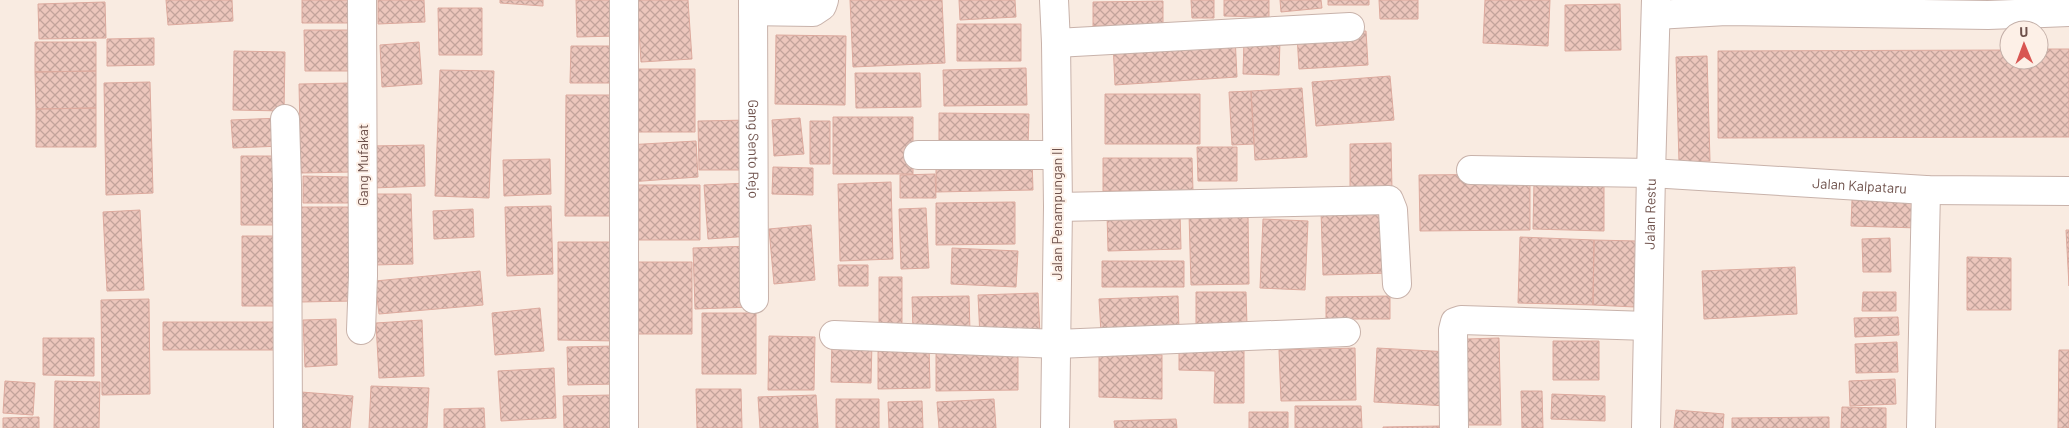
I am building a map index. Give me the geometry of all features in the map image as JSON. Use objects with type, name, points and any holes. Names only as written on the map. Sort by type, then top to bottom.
[{"type":"street","name":"Gang Mufakat","points":[[361,330],[363,276],[362,0]]},
{"type":"street","points":[[624,0],[624,428]]},
{"type":"street","points":[[753,5],[813,12],[822,6],[824,0]]},
{"type":"street","name":"Jalan Penampungan II","points":[[1054,0],[1058,208],[1055,428]]},
{"type":"street","name":"Gang Sento Rejo","points":[[753,5],[754,298]]},
{"type":"street","points":[[1656,7],[1726,11],[1847,7],[1988,8],[2069,12]]},
{"type":"street","name":"Jalan Restu","points":[[1646,428],[1656,7]]},
{"type":"street","points":[[1056,42],[1350,27]]},
{"type":"street","points":[[285,119],[288,428]]},
{"type":"street","points":[[918,155],[1057,154]]},
{"type":"street","name":"Jalan Kalpataru","points":[[1471,170],[1651,174],[1926,190],[2069,191]]},
{"type":"street","points":[[1921,428],[1926,190]]},
{"type":"street","points":[[1058,208],[1389,200],[1393,210],[1396,284]]},
{"type":"street","points":[[1454,428],[1452,330],[1455,322],[1461,320],[1648,326]]},
{"type":"street","points":[[834,335],[1057,344],[1346,332]]},
{"type":"building","points":[[166,0],[232,0],[233,21],[168,25]]},
{"type":"building","points":[[302,0],[350,0],[350,23],[302,23]]},
{"type":"building","points":[[378,0],[424,0],[425,22],[378,24]]},
{"type":"building","points":[[500,0],[543,0],[543,6],[500,3]]},
{"type":"building","points":[[576,0],[616,0],[617,36],[577,37]]},
{"type":"building","points":[[637,0],[688,0],[692,59],[641,62]]},
{"type":"building","points":[[850,0],[942,0],[945,63],[853,67]]},
{"type":"building","points":[[959,0],[1015,0],[1016,17],[960,20]]},
{"type":"building","points":[[1191,0],[1214,0],[1214,18],[1192,18]]},
{"type":"building","points":[[1224,0],[1269,0],[1269,17],[1224,16]]},
{"type":"building","points":[[1280,0],[1321,0],[1322,8],[1281,12]]},
{"type":"building","points":[[1328,0],[1369,0],[1369,5],[1328,5]]},
{"type":"building","points":[[1379,0],[1418,0],[1418,19],[1380,19]]},
{"type":"building","points":[[1485,0],[1550,0],[1548,46],[1483,43]]},
{"type":"building","points":[[1163,1],[1163,25],[1093,26],[1093,2]]},
{"type":"building","points":[[105,2],[106,38],[39,39],[38,4]]},
{"type":"building","points":[[1620,4],[1621,50],[1565,51],[1565,5]]},
{"type":"building","points":[[438,8],[482,8],[482,55],[439,55]]},
{"type":"building","points":[[957,24],[1021,24],[1021,61],[957,61]]},
{"type":"building","points":[[304,30],[356,30],[356,71],[305,71]]},
{"type":"building","points":[[1366,31],[1368,65],[1299,69],[1297,35]]},
{"type":"building","points":[[776,35],[846,36],[845,105],[775,104]]},
{"type":"building","points":[[1235,36],[1237,77],[1115,85],[1113,43]]},
{"type":"building","points":[[154,38],[154,65],[107,66],[107,39]]},
{"type":"building","points":[[1244,39],[1280,40],[1279,75],[1243,74]]},
{"type":"building","points":[[35,42],[96,42],[96,71],[35,72]]},
{"type":"building","points":[[419,42],[422,84],[382,87],[380,45]]},
{"type":"building","points":[[571,46],[619,46],[619,83],[570,83]]},
{"type":"building","points":[[2049,49],[2069,49],[2069,137],[1718,138],[1718,51],[1999,50],[1999,70],[2049,70]]},
{"type":"building","points":[[234,51],[285,52],[284,111],[233,110]]},
{"type":"building","points":[[1707,56],[1710,161],[1679,162],[1676,57]]},
{"type":"building","points":[[1026,68],[1027,105],[944,106],[943,70]]},
{"type":"building","points":[[633,69],[695,69],[695,132],[633,132]]},
{"type":"building","points":[[440,70],[494,71],[489,198],[435,196]]},
{"type":"building","points":[[96,71],[96,108],[36,109],[35,72]]},
{"type":"building","points":[[855,73],[920,73],[921,107],[856,108]]},
{"type":"building","points":[[1390,76],[1394,120],[1316,126],[1312,82]]},
{"type":"building","points":[[150,82],[153,193],[106,195],[104,83]]},
{"type":"building","points":[[350,83],[352,172],[301,173],[299,84]]},
{"type":"building","points":[[1302,88],[1307,157],[1255,160],[1251,91]]},
{"type":"building","points":[[1251,91],[1254,144],[1232,145],[1229,92]]},
{"type":"building","points":[[1105,94],[1200,94],[1200,144],[1105,144]]},
{"type":"building","points":[[566,95],[618,95],[618,216],[565,216]]},
{"type":"building","points":[[96,108],[96,147],[36,147],[36,109]]},
{"type":"building","points":[[939,113],[1029,114],[1028,146],[939,146]]},
{"type":"building","points":[[833,117],[913,117],[913,174],[833,174]]},
{"type":"building","points":[[281,118],[282,146],[233,148],[231,120]]},
{"type":"building","points":[[800,118],[804,154],[774,156],[772,120]]},
{"type":"building","points":[[750,120],[751,170],[699,170],[698,121]]},
{"type":"building","points":[[810,121],[830,121],[830,164],[810,164]]},
{"type":"building","points":[[696,141],[698,177],[629,182],[626,145]]},
{"type":"building","points":[[1391,143],[1392,190],[1350,191],[1350,144]]},
{"type":"building","points":[[424,145],[425,186],[373,188],[372,146]]},
{"type":"building","points":[[1197,147],[1237,147],[1237,181],[1198,181]]},
{"type":"building","points":[[241,156],[280,156],[280,225],[241,225]]},
{"type":"building","points":[[1103,158],[1192,158],[1193,191],[1103,191]]},
{"type":"building","points":[[550,159],[551,194],[504,196],[503,160]]},
{"type":"building","points":[[936,159],[1032,159],[1033,190],[936,192]]},
{"type":"building","points":[[773,167],[813,168],[813,195],[772,194]]},
{"type":"building","points":[[935,174],[936,198],[900,198],[900,175]]},
{"type":"building","points":[[1530,174],[1530,230],[1420,231],[1419,175]]},
{"type":"building","points":[[303,176],[349,177],[349,203],[303,203]]},
{"type":"building","points":[[1534,181],[1604,182],[1604,231],[1533,229]]},
{"type":"building","points":[[891,182],[893,259],[840,261],[838,184]]},
{"type":"building","points":[[748,183],[751,236],[708,239],[704,185]]},
{"type":"building","points":[[635,185],[700,185],[700,240],[635,240]]},
{"type":"building","points":[[372,194],[411,194],[413,264],[375,265]]},
{"type":"building","points":[[1852,200],[1920,202],[1919,228],[1851,226]]},
{"type":"building","points":[[1015,202],[1015,244],[936,245],[936,203]]},
{"type":"building","points":[[551,206],[553,274],[507,276],[505,207]]},
{"type":"building","points":[[300,207],[352,207],[354,301],[301,302]]},
{"type":"building","points":[[926,208],[929,268],[901,269],[899,209]]},
{"type":"building","points":[[1388,208],[1391,273],[1323,275],[1321,211]]},
{"type":"building","points":[[473,209],[474,237],[434,239],[433,211]]},
{"type":"building","points":[[140,210],[144,290],[107,291],[103,212]]},
{"type":"building","points":[[1180,211],[1181,249],[1108,251],[1107,213]]},
{"type":"building","points":[[1248,213],[1249,284],[1191,285],[1189,214]]},
{"type":"building","points":[[1263,219],[1308,221],[1305,290],[1260,288]]},
{"type":"building","points":[[811,225],[815,280],[774,284],[769,229]]},
{"type":"building","points":[[2066,230],[2069,230],[2069,286]]},
{"type":"building","points":[[242,236],[285,236],[285,306],[242,306]]},
{"type":"building","points":[[1520,237],[1594,240],[1593,305],[1518,303]]},
{"type":"building","points":[[1890,238],[1891,272],[1863,272],[1862,239]]},
{"type":"building","points":[[1594,240],[1637,241],[1635,307],[1593,305]]},
{"type":"building","points":[[558,242],[618,242],[617,341],[558,340]]},
{"type":"building","points":[[751,246],[752,307],[695,309],[693,248]]},
{"type":"building","points":[[952,248],[1018,251],[1016,287],[951,284]]},
{"type":"building","points":[[1967,257],[2011,258],[2011,310],[1967,310]]},
{"type":"building","points":[[1102,261],[1184,261],[1184,287],[1102,287]]},
{"type":"building","points":[[631,262],[692,262],[692,334],[631,334]]},
{"type":"building","points":[[838,265],[868,265],[868,286],[839,286]]},
{"type":"building","points":[[1795,267],[1797,314],[1704,319],[1702,271]]},
{"type":"building","points":[[480,271],[483,305],[379,314],[375,281]]},
{"type":"building","points":[[879,277],[902,277],[902,333],[879,333]]},
{"type":"building","points":[[1196,292],[1246,292],[1247,325],[1196,326]]},
{"type":"building","points":[[1863,292],[1896,292],[1896,311],[1862,311]]},
{"type":"building","points":[[1038,293],[1040,335],[980,337],[978,295]]},
{"type":"building","points":[[969,296],[970,332],[913,333],[912,297]]},
{"type":"building","points":[[1178,296],[1179,330],[1101,333],[1099,299]]},
{"type":"building","points":[[1390,296],[1390,319],[1326,319],[1326,297]]},
{"type":"building","points":[[149,299],[150,394],[102,395],[101,300]]},
{"type":"building","points":[[540,308],[544,351],[495,355],[492,313]]},
{"type":"building","points":[[702,313],[756,313],[756,374],[702,374]]},
{"type":"building","points":[[1898,317],[1899,335],[1855,337],[1854,318]]},
{"type":"building","points":[[336,319],[337,365],[305,367],[303,320]]},
{"type":"building","points":[[422,320],[424,376],[379,378],[376,323]]},
{"type":"building","points":[[163,322],[279,322],[279,350],[163,350]]},
{"type":"building","points":[[769,336],[815,337],[814,390],[768,390]]},
{"type":"building","points":[[43,338],[94,338],[94,376],[43,375]]},
{"type":"building","points":[[1499,338],[1501,425],[1468,425],[1467,339]]},
{"type":"building","points":[[832,340],[872,341],[871,383],[831,382]]},
{"type":"building","points":[[1553,341],[1599,341],[1599,380],[1553,380]]},
{"type":"building","points":[[1897,342],[1898,372],[1856,373],[1855,344]]},
{"type":"building","points":[[1244,343],[1244,403],[1214,403],[1215,371],[1179,370],[1179,349]]},
{"type":"building","points":[[929,344],[930,388],[878,389],[878,345]]},
{"type":"building","points":[[616,346],[616,384],[568,385],[567,347]]},
{"type":"building","points":[[1018,348],[1018,390],[936,391],[936,349]]},
{"type":"building","points":[[1355,348],[1356,400],[1281,401],[1279,350]]},
{"type":"building","points":[[1377,348],[1450,352],[1447,406],[1374,402]]},
{"type":"building","points":[[2059,350],[2069,350],[2069,428],[2058,428]]},
{"type":"building","points":[[1099,354],[1162,355],[1162,399],[1099,397]]},
{"type":"building","points":[[554,368],[556,418],[501,421],[498,371]]},
{"type":"building","points":[[1895,379],[1896,404],[1850,406],[1849,381]]},
{"type":"building","points":[[5,381],[35,383],[33,415],[3,413]]},
{"type":"building","points":[[55,381],[100,382],[99,428],[54,428]]},
{"type":"building","points":[[371,386],[429,388],[427,428],[369,428]]},
{"type":"building","points":[[696,389],[741,389],[742,428],[697,428]]},
{"type":"building","points":[[1521,391],[1542,391],[1543,428],[1522,428]]},
{"type":"building","points":[[301,392],[353,396],[350,428],[298,428]]},
{"type":"building","points":[[1552,394],[1605,396],[1605,421],[1551,419]]},
{"type":"building","points":[[612,395],[613,428],[564,428],[563,396]]},
{"type":"building","points":[[816,395],[818,428],[760,428],[758,397]]},
{"type":"building","points":[[836,399],[879,399],[879,428],[836,428]]},
{"type":"building","points":[[994,399],[996,428],[939,428],[937,402]]},
{"type":"building","points":[[922,401],[923,428],[889,428],[888,402]]},
{"type":"building","points":[[1295,406],[1361,406],[1362,428],[1295,428]]},
{"type":"building","points":[[1842,407],[1886,408],[1886,428],[1841,428]]},
{"type":"building","points":[[484,408],[485,428],[444,428],[444,409]]},
{"type":"building","points":[[1676,410],[1724,414],[1723,428],[1674,428]]},
{"type":"building","points":[[1249,412],[1288,412],[1288,428],[1249,428]]},
{"type":"building","points":[[39,417],[39,428],[3,428],[3,418]]},
{"type":"building","points":[[1829,417],[1829,428],[1732,428],[1732,418]]},
{"type":"building","points":[[1176,419],[1177,428],[1115,428],[1114,421]]},
{"type":"building","points":[[1439,426],[1439,428],[1383,428],[1383,427]]}]
